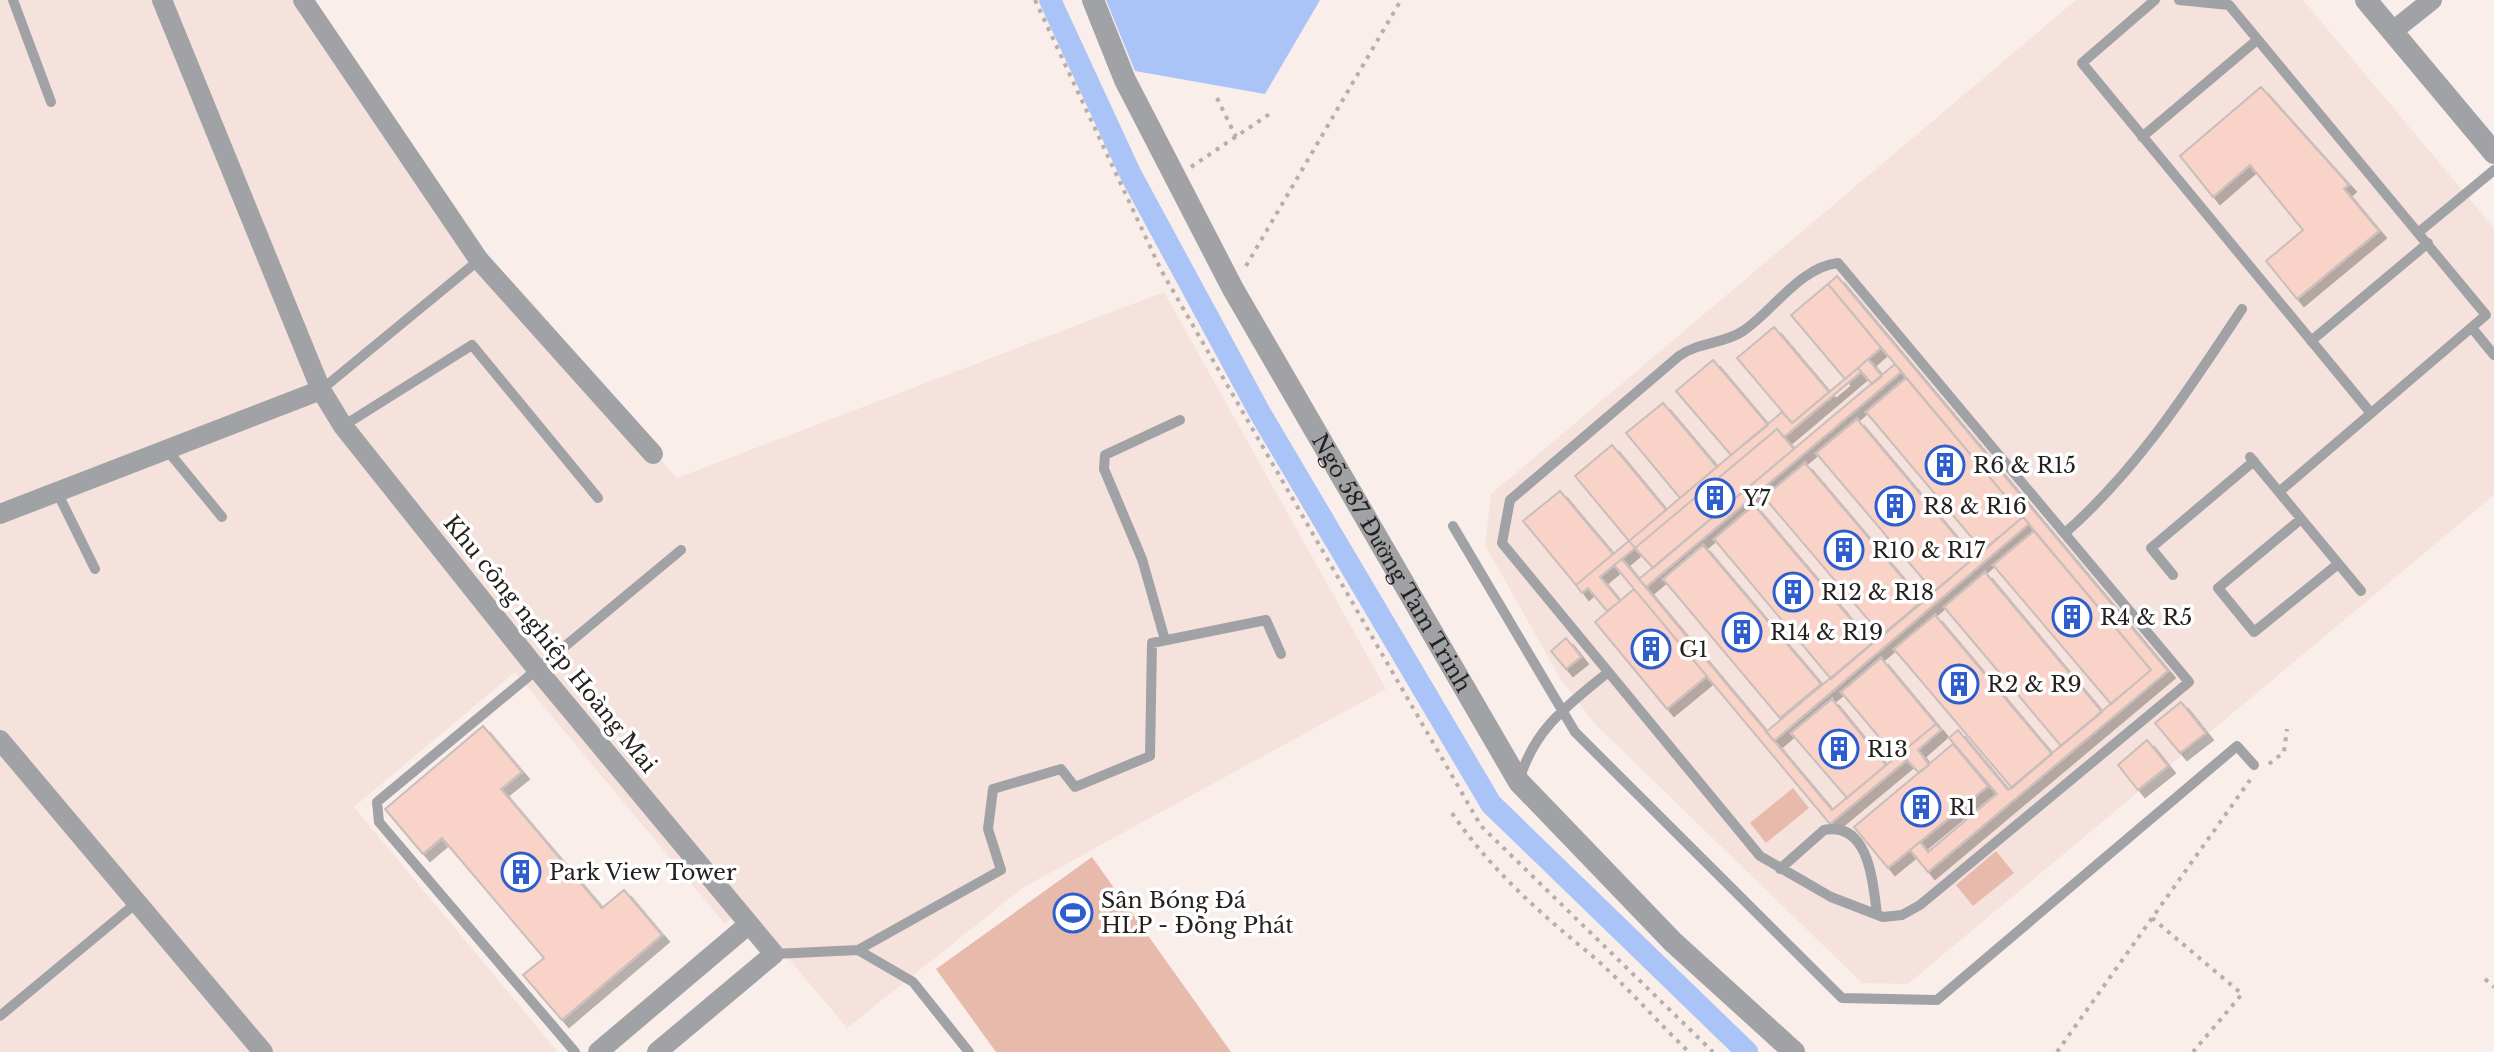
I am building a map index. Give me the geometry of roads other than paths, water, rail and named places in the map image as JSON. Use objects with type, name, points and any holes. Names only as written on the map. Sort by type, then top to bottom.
[{"type":"street","name":"Khu công nghiệp Hoàng Mai","points":[[162,0],[321,390],[343,426],[536,668],[774,954]]},
{"type":"street","points":[[303,0],[479,260],[653,454]]},
{"type":"street","name":"Ngõ 587 Đường Tam Trinh","points":[[1093,0],[1125,80],[1233,289],[1519,782],[1673,942],[1794,1052]]},
{"type":"street","points":[[2366,0],[2494,153]]},
{"type":"street","points":[[2393,31],[2432,0]]},
{"type":"street","points":[[0,514],[321,390]]},
{"type":"street","points":[[0,740],[135,904],[263,1052]]},
{"type":"street","points":[[598,1052],[749,924]]},
{"type":"street","points":[[657,1052],[774,954]]},
{"type":"lane","points":[[13,0],[51,102]]},
{"type":"lane","points":[[2155,0],[2082,63],[2370,412]]},
{"type":"lane","points":[[2179,0],[2229,5],[2490,316],[2370,412],[2279,492]]},
{"type":"lane","points":[[2142,137],[2257,40]]},
{"type":"lane","points":[[2419,232],[2494,170]]},
{"type":"lane","points":[[2311,341],[2428,243]]},
{"type":"lane","points":[[321,390],[479,260]]},
{"type":"lane","points":[[1838,263],[2189,682],[1920,905],[1893,917],[1831,897],[1780,869],[1751,846],[1607,673],[1502,543],[1502,527],[1510,500],[1689,349],[1740,333],[1826,265],[1838,263]]},
{"type":"lane","points":[[2065,533],[2139,457],[2170,417],[2242,309]]},
{"type":"lane","points":[[2472,328],[2494,355]]},
{"type":"lane","points":[[343,426],[472,345],[598,498]]},
{"type":"lane","points":[[1165,640],[1142,559],[1104,469],[1105,455],[1180,420]]},
{"type":"lane","points":[[167,450],[222,517]]},
{"type":"lane","points":[[2173,575],[2151,548],[2252,459],[2361,591]]},
{"type":"lane","points":[[57,492],[95,569]]},
{"type":"lane","points":[[2301,519],[2218,588],[2254,632],[2338,564]]},
{"type":"lane","points":[[1453,526],[1575,732],[1842,998],[1937,1000],[2237,746],[2254,765]]},
{"type":"lane","points":[[575,1052],[379,822],[375,812],[381,797],[681,550]]},
{"type":"lane","points":[[774,954],[858,950],[1001,870],[988,829],[993,789],[1061,769],[1075,787],[1150,756],[1152,643],[1266,620],[1281,654]]},
{"type":"lane","points":[[1519,782],[1528,752],[1560,711],[1607,673]]},
{"type":"lane","points":[[1780,869],[1824,830],[1843,833],[1864,851],[1869,862],[1877,914]]},
{"type":"lane","points":[[0,1016],[135,904]]},
{"type":"lane","points":[[858,950],[913,982],[969,1052]]},
{"type":"water","points":[[1106,0],[1320,0],[1265,94],[1135,71]]},
{"type":"waterway","points":[[1050,0],[1131,175],[1260,413],[1491,804],[1747,1052]]},
{"type":"place","name":"R6 & R15","points":[[1945,465]]},
{"type":"place","name":"Y7","points":[[1715,498]]},
{"type":"place","name":"R8 & R16","points":[[1895,506]]},
{"type":"place","name":"R10 & R17","points":[[1844,550]]},
{"type":"place","name":"R12 & R18","points":[[1793,592]]},
{"type":"place","name":"R4 & R5","points":[[2072,617]]},
{"type":"place","name":"R14 & R19","points":[[1742,632]]},
{"type":"place","name":"G1","points":[[1651,649]]},
{"type":"place","name":"R2 & R9","points":[[1959,684]]},
{"type":"place","name":"R13","points":[[1839,749]]},
{"type":"place","name":"R1","points":[[1921,807]]},
{"type":"place","name":"Park View Tower","points":[[521,872]]},
{"type":"place","name":"Sân Bóng Đá HLP - Đồng Phát","points":[[1073,913]]}]
